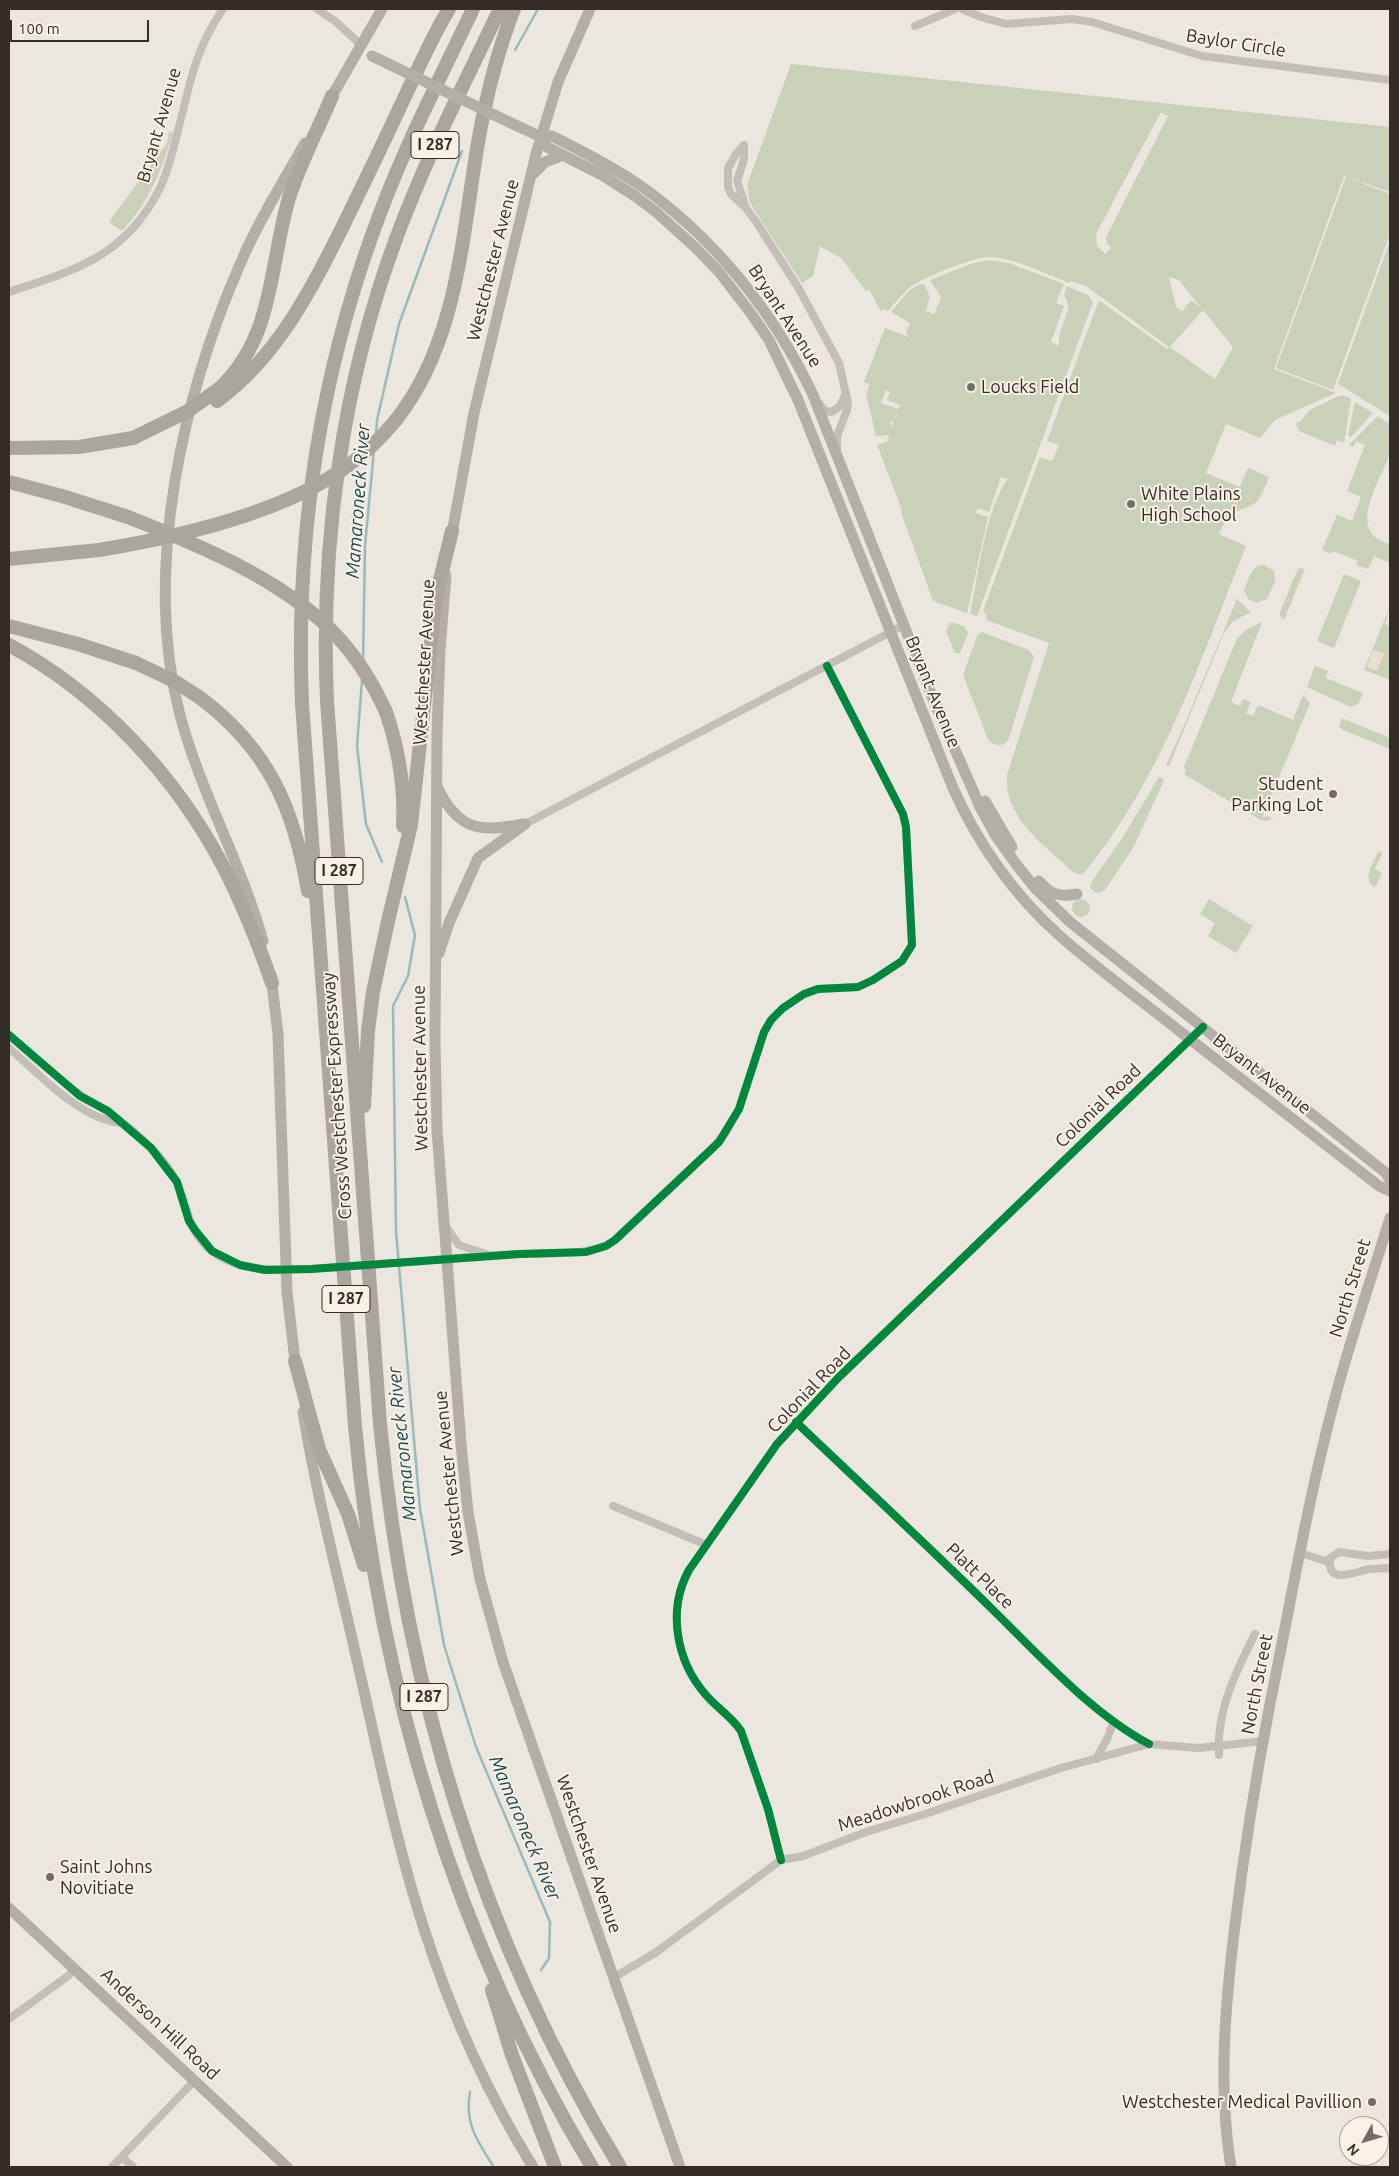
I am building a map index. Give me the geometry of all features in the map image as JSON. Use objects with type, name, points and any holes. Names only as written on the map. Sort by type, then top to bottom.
[{"type":"highway","points":[[9,448],[79,447],[133,438],[219,395],[242,381],[266,356],[305,300],[424,55],[449,9]]},
{"type":"highway","name":"Cross Westchester Expressway","points":[[473,9],[405,152],[368,247],[345,318],[332,369],[313,469],[302,578],[301,670],[355,1434],[366,1526],[382,1624],[401,1708],[424,1789],[469,1917],[524,2041],[592,2167]]},
{"type":"highway","name":"Cross Westchester Expressway","points":[[500,9],[422,175],[386,270],[354,383],[333,508],[327,587],[326,684],[380,1424],[387,1498],[402,1596],[430,1718],[469,1846],[510,1955],[560,2060],[620,2167]]},
{"type":"highway","points":[[9,559],[99,550],[197,529],[254,511],[296,495],[322,482],[356,460],[396,420],[423,379],[437,348],[448,314],[459,264],[485,109],[496,63],[514,9]]},
{"type":"highway","points":[[219,395],[244,361],[258,333],[266,309],[288,200],[332,96]]},
{"type":"highway","points":[[9,482],[62,496],[128,517],[218,557],[270,585],[306,608],[331,630],[354,656],[372,684],[386,712],[399,757],[404,809],[400,852],[388,921]]},
{"type":"highway","points":[[362,1189],[364,1090],[373,992],[411,825],[436,596],[452,531]]},
{"type":"highway","points":[[9,626],[86,646],[136,663],[174,681],[199,697],[230,722],[250,744],[272,777],[284,801],[300,849],[322,973]]},
{"type":"highway","points":[[9,645],[53,673],[90,701],[130,738],[173,788],[197,822],[224,868],[247,917],[272,983]]},
{"type":"highway","points":[[295,1361],[319,1449],[348,1514],[382,1624]]},
{"type":"highway","points":[[469,1917],[512,2055],[555,2167]]},
{"type":"main road","points":[[382,9],[256,231],[215,326],[194,392],[174,493],[167,560],[167,630],[176,697],[193,754],[261,934],[272,983],[278,1034],[286,1269],[295,1361],[316,1480],[387,1790],[424,1931],[453,2011],[490,2092],[533,2167]]},
{"type":"main road","name":"Westchester Avenue","points":[[590,9],[558,82],[541,137],[474,414],[452,531],[440,650],[436,785],[435,1095],[464,1477],[480,1579],[503,1662],[660,2114]]},
{"type":"main road","name":"Bryant Avenue","points":[[361,45],[372,56],[541,137],[552,136],[616,170],[646,190],[686,222],[734,271],[762,308],[789,349],[813,395],[968,781],[996,836],[1016,864],[1041,894],[1070,922],[1379,1167],[1390,1180]]},
{"type":"main road","name":"Bryant Avenue","points":[[541,137],[547,147],[615,183],[661,216],[708,260],[750,312],[784,369],[967,818],[1005,876],[1060,936],[1372,1180],[1390,1191]]},
{"type":"main road","points":[[531,176],[545,162],[563,155]]},
{"type":"main road","points":[[968,781],[985,801],[1015,851],[1045,888],[1056,895],[1077,894]]},
{"type":"main road","points":[[436,785],[452,811],[469,824],[491,830],[525,824]]},
{"type":"main road","points":[[435,972],[445,934],[475,862],[485,850],[508,838],[525,824]]},
{"type":"main road","name":"North Street","points":[[1232,2167],[1226,2136],[1224,2039],[1229,1979],[1246,1838],[1300,1553],[1341,1377],[1390,1222]]},
{"type":"main road","name":"Anderson Hill Road","points":[[9,1908],[287,2167]]},
{"type":"main road","points":[[660,2114],[680,2167]]},
{"type":"main road","points":[[660,2114],[686,2167]]},
{"type":"street","name":"Bryant Avenue","points":[[9,292],[68,272],[103,255],[123,239],[144,215],[161,186],[198,51],[223,9]]},
{"type":"street","name":"Bryant Avenue","points":[[317,9],[336,21],[361,45]]},
{"type":"street","points":[[915,26],[955,9]]},
{"type":"street","name":"Baylor Circle","points":[[962,9],[1006,24],[1072,19],[1092,22],[1202,56],[1390,80]]},
{"type":"street","points":[[746,208],[737,181],[744,159],[744,145],[736,154],[727,174],[728,187],[731,194],[746,208],[800,289],[839,363],[846,393],[847,410],[837,436],[838,454]]},
{"type":"street","points":[[813,395],[829,413],[840,406],[846,393]]},
{"type":"street","points":[[525,824],[904,625]]},
{"type":"street","points":[[9,1035],[80,1096],[108,1111],[151,1148],[173,1174],[189,1221],[212,1251],[240,1265],[265,1270],[311,1269],[490,1256],[586,1252],[606,1246],[615,1240],[709,1152],[725,1134],[739,1109],[764,1032],[771,1020],[782,1008],[804,994],[818,989],[858,987],[873,980],[902,961],[908,955],[912,945],[906,827],[903,814],[827,666]]},
{"type":"street","name":"Colonial Road","points":[[781,1860],[768,1809],[741,1731],[736,1723],[706,1695],[692,1675],[682,1652],[676,1615],[677,1599],[685,1577],[777,1444],[796,1422],[838,1378],[1203,1027]]},
{"type":"street","points":[[9,1048],[80,1108],[111,1122],[122,1123]]},
{"type":"street","points":[[444,1225],[459,1245],[490,1256]]},
{"type":"street","name":"Platt Place","points":[[796,1422],[913,1532],[1040,1656],[1113,1722],[1149,1744]]},
{"type":"street","points":[[612,1506],[707,1545]]},
{"type":"street","points":[[1390,1554],[1368,1556],[1339,1552],[1330,1558],[1329,1562],[1331,1570],[1343,1576],[1368,1569],[1390,1568]]},
{"type":"street","points":[[1300,1553],[1329,1562]]},
{"type":"street","points":[[1368,1556],[1368,1569]]},
{"type":"street","name":"North Street","points":[[1218,1751],[1223,1712],[1236,1672],[1255,1634]]},
{"type":"street","points":[[1096,1759],[1108,1737],[1113,1722]]},
{"type":"street","name":"Meadowbrook Road","points":[[613,1978],[655,1953],[781,1860],[803,1856],[866,1832],[926,1814],[1061,1768],[1149,1744],[1218,1751],[1263,1741]]},
{"type":"street","points":[[9,2019],[68,1976],[74,1969]]},
{"type":"street","points":[[112,2167],[195,2080]]},
{"type":"street","points":[[122,2157],[133,2167]]},
{"type":"green space","points":[[791,64],[1390,127],[1390,192],[1344,176],[1274,369],[1336,393],[1275,420],[1260,438],[1226,424],[1206,473],[1240,487],[1248,468],[1269,477],[1259,499],[1246,508],[1229,513],[1219,534],[1246,546],[1196,674],[1158,758],[1136,798],[1112,837],[1084,873],[1080,875],[1073,872],[1028,830],[1012,804],[1008,790],[1007,775],[1049,643],[986,620],[987,616],[983,611],[1040,457],[1052,461],[1059,445],[1047,441],[1099,300],[1167,349],[1169,347],[1086,286],[1071,281],[1070,283],[1019,263],[999,258],[989,257],[972,260],[936,274],[909,288],[888,311],[883,309],[881,312],[869,289],[866,291],[841,258],[820,246],[813,276],[802,283],[750,203],[747,185]],"holes":[[[1161,112],[1168,116],[1106,237],[1107,244],[1111,247],[1106,254],[1097,245],[1097,232]],[[1169,277],[1179,280],[1201,308],[1191,300],[1182,312],[1176,307]],[[1203,310],[1233,347],[1215,379],[1170,347]]]},
{"type":"green space","points":[[169,131],[173,133],[154,185],[140,209],[122,231],[109,222],[167,143]]},
{"type":"green space","points":[[1346,177],[1390,194],[1390,234],[1333,390],[1276,368]]},
{"type":"green space","points":[[1390,241],[1390,416],[1338,384]]},
{"type":"green space","name":"Loucks Field","points":[[989,260],[1009,263],[1064,284],[1056,303],[1064,306],[1051,342],[1057,345],[1056,348],[1059,344],[1059,336],[1069,307],[1064,295],[1067,286],[1089,296],[1093,302],[977,616],[970,614],[988,524],[1000,491],[1008,479],[1001,477],[989,512],[978,508],[976,513],[988,517],[967,613],[933,601],[901,512],[902,510],[877,445],[888,441],[889,435],[876,436],[866,394],[870,384],[864,382],[885,328],[909,337],[906,332],[910,323],[891,312],[906,295],[914,287],[924,284],[930,297],[926,311],[934,314],[941,297],[930,280],[970,264]],"holes":[[[886,390],[890,392],[887,400],[900,405],[892,426],[890,424],[891,421],[893,422],[898,409],[881,403]]]},
{"type":"green space","points":[[1339,396],[1351,399],[1344,443],[1337,440],[1335,446],[1299,431],[1296,424],[1310,410]]},
{"type":"green space","points":[[1355,402],[1373,413],[1351,437],[1348,435]]},
{"type":"green space","points":[[1378,416],[1390,424],[1390,448],[1369,505],[1367,518],[1369,529],[1376,538],[1390,544],[1390,563],[1374,556],[1368,569],[1356,565],[1358,561],[1333,551],[1331,554],[1322,550],[1337,515],[1352,521],[1361,497],[1347,491],[1365,445],[1356,441],[1353,447],[1349,445]]},
{"type":"green space","points":[[1265,565],[1274,571],[1275,582],[1267,599],[1256,603],[1248,599],[1244,590],[1254,570]]},
{"type":"green space","points":[[1300,568],[1305,569],[1284,620],[1280,616],[1280,612]]},
{"type":"green space","points":[[1344,574],[1361,581],[1334,648],[1317,641]]},
{"type":"green space","points":[[1237,599],[1251,612],[1233,621],[1224,633],[1169,766],[1166,765],[1185,723]]},
{"type":"green space","points":[[1390,606],[1385,624],[1390,626],[1390,680],[1364,670]]},
{"type":"green space","points":[[950,622],[964,626],[968,633],[960,653],[955,653],[946,631]]},
{"type":"green space","points":[[1262,622],[1231,702],[1240,706],[1243,699],[1251,702],[1246,713],[1253,716],[1258,705],[1293,720],[1303,695],[1310,703],[1262,818],[1267,816],[1273,819],[1265,821],[1184,774],[1186,772],[1184,767],[1237,638],[1247,629]]},
{"type":"green space","points":[[982,632],[1029,650],[1034,657],[1009,738],[1002,745],[993,744],[988,739],[963,675],[977,636]]},
{"type":"green space","points":[[1315,666],[1328,671],[1326,678],[1363,693],[1359,703],[1351,707],[1307,687]]},
{"type":"green space","points":[[1342,718],[1390,738],[1390,749],[1343,730],[1339,727]]},
{"type":"green space","points":[[1159,777],[1164,779],[1162,785],[1133,848],[1105,890],[1099,893],[1094,892],[1090,887],[1092,881],[1121,840]]},
{"type":"green space","points":[[1380,851],[1382,854],[1375,869],[1382,873],[1374,887],[1369,880],[1369,875]]},
{"type":"green space","points":[[1081,899],[1087,902],[1090,908],[1087,914],[1081,917],[1075,914],[1072,908],[1075,902]]},
{"type":"green space","points":[[1209,899],[1253,926],[1236,953],[1208,936],[1215,923],[1200,914]]},
{"type":"shaded area","points":[[1373,650],[1384,654],[1377,671],[1367,667]]},
{"type":"waterway","name":"Mamaroneck River","points":[[515,50],[538,9]]},
{"type":"waterway","name":"Mamaroneck River","points":[[376,435],[377,420],[399,324],[462,151]]},
{"type":"waterway","name":"Mamaroneck River","points":[[363,662],[365,546],[374,450]]},
{"type":"waterway","name":"Mamaroneck River","points":[[362,680],[357,746],[366,824],[382,862]]},
{"type":"waterway","name":"Mamaroneck River","points":[[405,897],[415,935],[408,976],[393,1006],[396,1231],[420,1509],[444,1645],[476,1747],[550,1922],[549,1958],[541,1970]]},
{"type":"waterway","name":"Mamaroneck River","points":[[470,2092],[469,2114],[471,2123],[478,2141],[494,2167]]},
{"type":"cycle path","points":[[9,1035],[80,1096],[108,1111],[151,1148],[177,1182],[189,1221],[195,1230],[212,1251],[240,1265],[265,1270],[311,1269],[520,1254],[586,1252],[606,1246],[615,1240],[719,1142],[739,1109],[764,1032],[771,1020],[783,1008],[804,994],[818,989],[858,987],[873,980],[902,961],[912,945],[906,827],[903,814],[827,666]]},
{"type":"cycle path","points":[[781,1860],[768,1809],[741,1731],[710,1700],[696,1682],[682,1651],[678,1635],[678,1602],[682,1585],[689,1570],[777,1444],[838,1378],[1203,1027]]},
{"type":"cycle path","points":[[796,1422],[943,1561],[1066,1682],[1106,1716],[1149,1744]]},
{"type":"place","name":"Loucks Field","points":[[971,387]]},
{"type":"place","name":"White Plains High School","points":[[1131,504]]},
{"type":"place","name":"Student Parking Lot","points":[[1333,794]]},
{"type":"place","name":"Saint Johns Novitiate","points":[[50,1877]]},
{"type":"place","name":"Westchester Medical Pavillion","points":[[1372,2102]]}]
